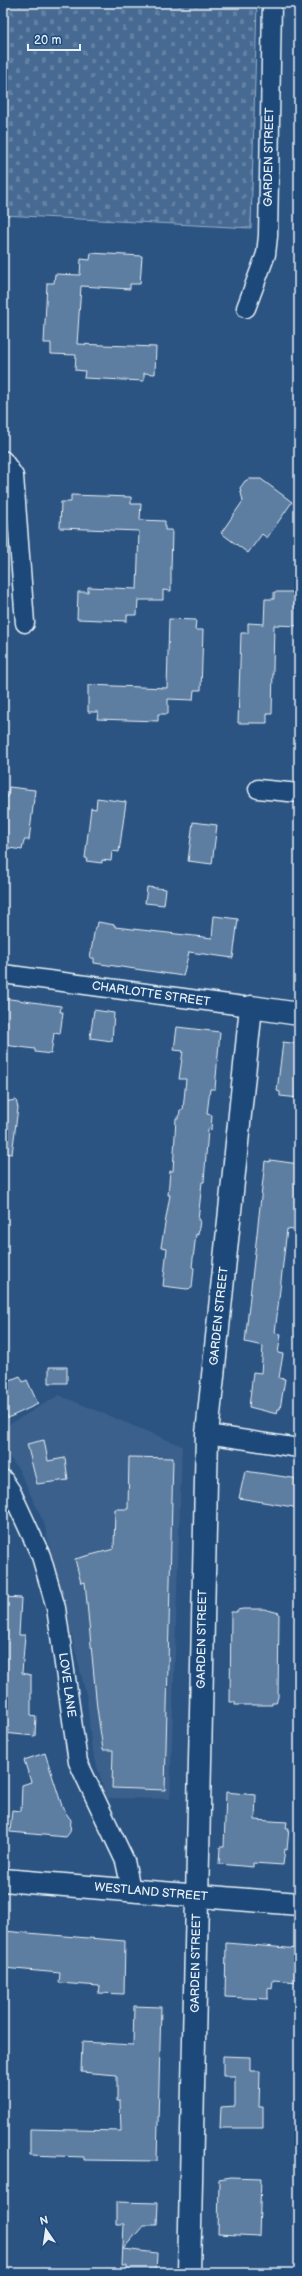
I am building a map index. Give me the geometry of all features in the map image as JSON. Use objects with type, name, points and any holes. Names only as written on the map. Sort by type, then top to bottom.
[{"type":"street","name":"GARDEN STREET","points":[[246,308],[266,254],[268,236],[272,3]]},
{"type":"street","points":[[3,460],[14,476],[25,623]]},
{"type":"street","points":[[258,790],[299,793]]},
{"type":"street","name":"CHARLOTTE STREET","points":[[3,974],[299,1014]]},
{"type":"street","name":"GARDEN STREET","points":[[189,2273],[207,1434],[251,1008]]},
{"type":"street","points":[[207,1434],[299,1448]]},
{"type":"street","name":"LOVE LANE","points":[[3,1479],[11,1491],[41,1556],[56,1608],[78,1762],[126,1861],[131,1889]]},
{"type":"street","name":"WESTLAND STREET","points":[[3,1880],[131,1889],[299,1904]]},
{"type":"shaded area","points":[[59,1395],[182,1446],[170,1799],[106,1798],[91,1744],[87,1698],[44,1523],[19,1470],[3,1449],[3,1428]]},
{"type":"green space","points":[[3,3],[257,3],[251,228],[3,215]]},
{"type":"building","points":[[91,253],[142,256],[140,284],[130,284],[130,289],[81,286],[77,344],[156,347],[155,374],[144,373],[144,381],[84,378],[85,371],[75,370],[76,355],[51,354],[51,343],[44,343],[47,283],[54,283],[55,274],[80,275],[81,259],[90,260]]},
{"type":"building","points":[[249,479],[261,479],[292,502],[267,538],[262,534],[248,553],[221,533],[243,501],[240,488],[245,481]]},
{"type":"building","points":[[71,495],[131,497],[131,504],[141,504],[140,520],[165,521],[165,530],[172,530],[171,591],[163,590],[163,600],[138,600],[137,615],[127,615],[127,621],[77,619],[78,592],[88,592],[88,587],[137,589],[139,531],[60,528],[61,502],[71,502]]},
{"type":"building","points":[[274,592],[295,592],[295,599],[299,600],[299,626],[274,625],[272,714],[267,714],[267,723],[238,723],[241,633],[248,633],[248,623],[264,624],[265,599],[274,599]]},
{"type":"building","points":[[169,619],[196,620],[195,630],[203,630],[201,690],[194,690],[193,700],[168,699],[168,714],[158,714],[158,721],[97,719],[98,712],[88,712],[88,685],[167,688]]},
{"type":"building","points":[[9,787],[35,790],[29,840],[24,840],[22,850],[3,847],[5,817],[3,817],[3,796],[8,797]]},
{"type":"building","points":[[97,798],[126,802],[119,852],[112,851],[111,861],[102,860],[102,863],[86,861],[87,858],[85,858],[91,808],[96,809]]},
{"type":"building","points":[[193,822],[217,825],[212,864],[188,861]]},
{"type":"building","points":[[147,887],[166,889],[164,905],[145,903]]},
{"type":"building","points":[[214,916],[238,919],[233,958],[189,952],[183,976],[94,963],[94,958],[90,958],[95,927],[97,927],[98,922],[115,925],[115,927],[212,938]]},
{"type":"building","points":[[3,998],[61,1006],[60,1012],[63,1012],[60,1034],[54,1033],[51,1054],[35,1052],[35,1049],[4,1045]]},
{"type":"building","points":[[94,1010],[114,1013],[112,1041],[90,1038]]},
{"type":"building","points":[[177,1027],[220,1032],[215,1089],[210,1089],[207,1114],[212,1115],[211,1130],[208,1129],[204,1182],[202,1182],[198,1220],[200,1220],[198,1235],[196,1234],[192,1267],[194,1268],[192,1288],[187,1289],[163,1286],[167,1248],[161,1247],[170,1195],[168,1195],[170,1171],[173,1171],[176,1118],[179,1118],[180,1110],[183,1110],[186,1079],[179,1079],[183,1051],[174,1050]]},
{"type":"building","points":[[283,1042],[299,1044],[299,1098],[280,1096],[280,1092],[277,1091]]},
{"type":"building","points":[[16,1100],[18,1108],[12,1154],[3,1153],[3,1102]]},
{"type":"building","points":[[270,1160],[299,1164],[299,1231],[287,1229],[275,1333],[281,1334],[278,1353],[283,1354],[279,1378],[285,1379],[280,1409],[278,1409],[277,1414],[249,1407],[253,1372],[261,1373],[263,1346],[245,1342],[265,1161],[270,1162]]},
{"type":"building","points":[[49,1367],[67,1367],[67,1383],[49,1383]]},
{"type":"building","points":[[20,1376],[23,1382],[27,1380],[38,1404],[8,1418],[3,1406],[3,1383]]},
{"type":"building","points":[[44,1440],[48,1461],[65,1458],[68,1480],[37,1484],[27,1444]]},
{"type":"building","points":[[129,1457],[173,1458],[165,1790],[112,1788],[113,1750],[103,1750],[97,1708],[85,1582],[81,1583],[75,1559],[114,1549],[115,1509],[128,1509]]},
{"type":"building","points":[[245,1471],[299,1479],[299,1508],[239,1498]]},
{"type":"building","points":[[3,1597],[21,1598],[19,1635],[25,1635],[22,1673],[31,1675],[31,1715],[36,1716],[35,1736],[3,1733]]},
{"type":"building","points":[[264,1609],[279,1613],[278,1697],[276,1703],[272,1703],[272,1705],[235,1705],[235,1702],[230,1702],[231,1612],[237,1612],[237,1610]]},
{"type":"building","points":[[45,1753],[63,1809],[71,1820],[70,1832],[66,1837],[10,1832],[12,1810],[21,1811],[22,1785],[31,1782],[24,1760]]},
{"type":"building","points":[[226,1792],[256,1795],[255,1820],[287,1822],[286,1828],[289,1828],[287,1850],[285,1849],[283,1865],[253,1863],[253,1867],[219,1864],[220,1847],[224,1847]]},
{"type":"building","points":[[3,1931],[125,1941],[124,1994],[98,1993],[99,1986],[59,1983],[60,1973],[3,1968]]},
{"type":"building","points":[[226,1943],[299,1949],[299,1982],[273,1980],[272,1989],[268,1988],[268,1999],[225,1997]]},
{"type":"building","points":[[134,2006],[161,2007],[157,2161],[84,2160],[84,2157],[30,2155],[30,2129],[121,2131],[120,2101],[117,2101],[117,2075],[81,2072],[82,2042],[133,2045]]},
{"type":"building","points":[[223,2056],[250,2057],[250,2071],[260,2071],[259,2107],[263,2107],[263,2128],[220,2128],[221,2107],[235,2106],[235,2076],[223,2076]]},
{"type":"building","points":[[231,2177],[261,2178],[259,2236],[218,2234],[219,2179]]},
{"type":"building","points":[[116,2202],[158,2203],[157,2225],[144,2225],[123,2249],[157,2253],[156,2273],[127,2273],[127,2265],[122,2265],[124,2224],[116,2224]]}]
